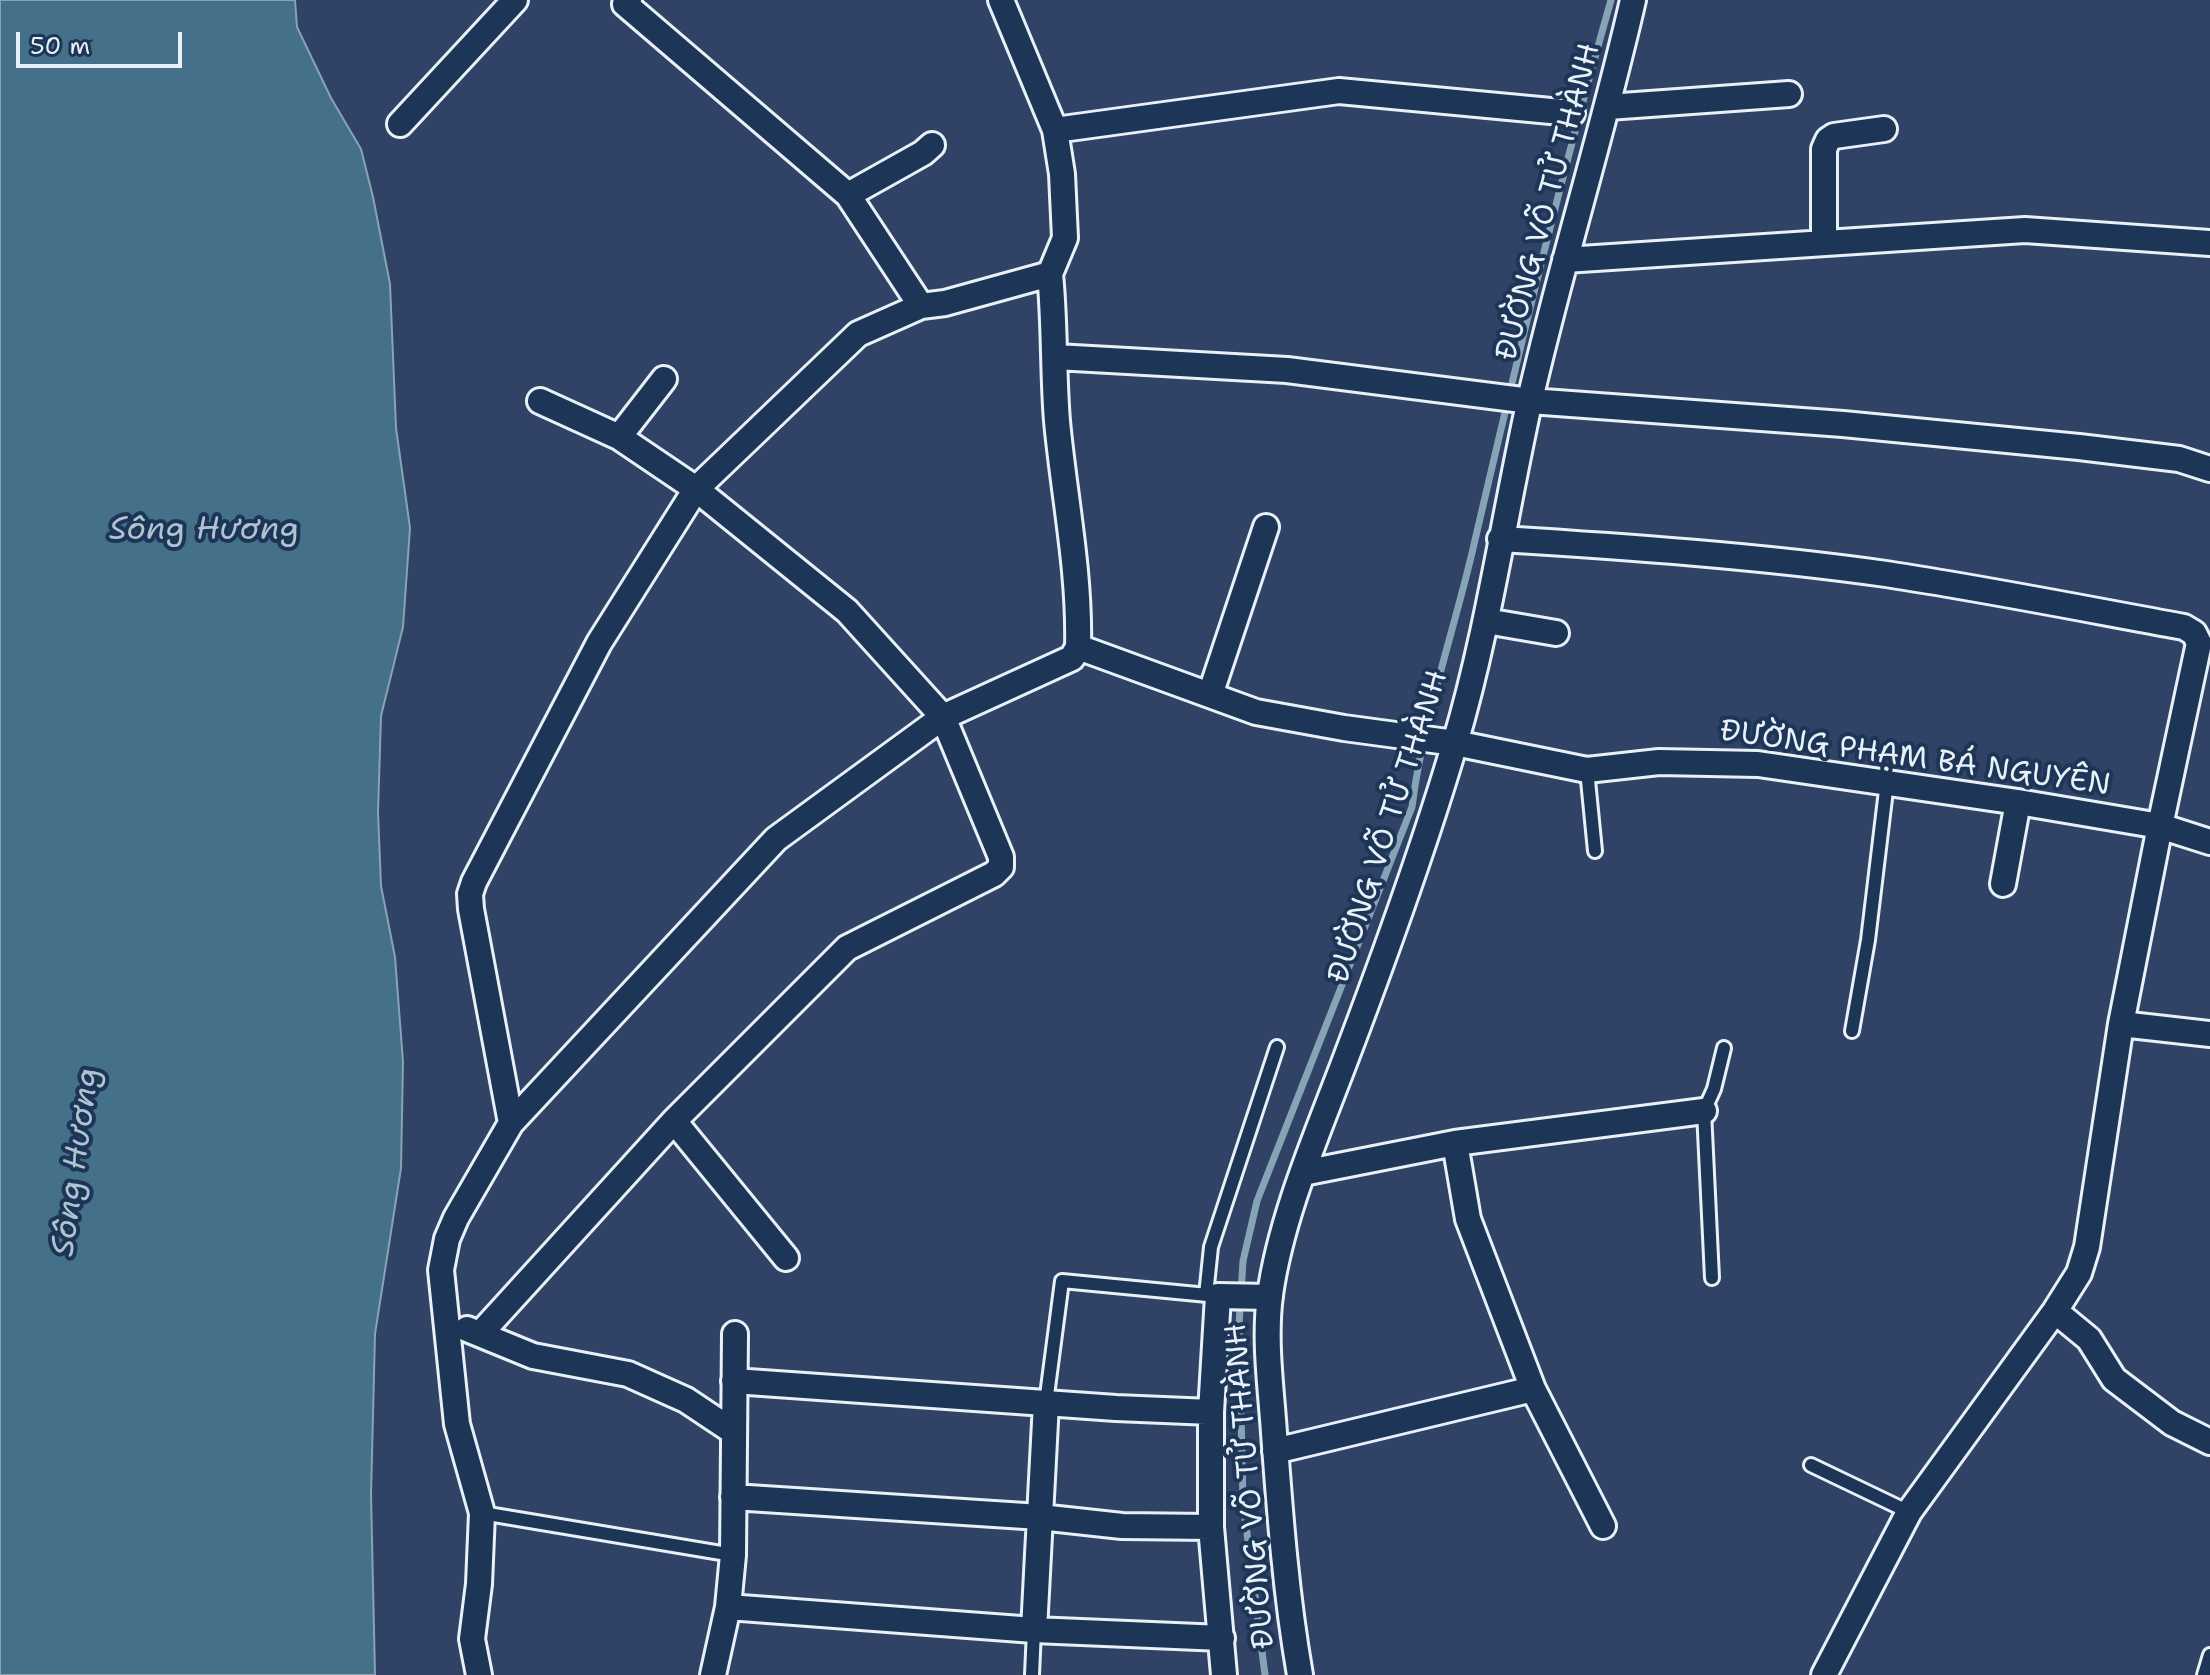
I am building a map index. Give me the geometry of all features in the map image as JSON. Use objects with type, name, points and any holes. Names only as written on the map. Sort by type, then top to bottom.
[{"type":"street","points":[[400,124],[515,0]]},
{"type":"street","points":[[629,0],[625,4],[848,195],[921,306]]},
{"type":"street","points":[[479,1675],[472,1639],[479,1584],[482,1513],[457,1424],[441,1270],[447,1239],[511,1123],[776,839],[943,717],[1072,658],[1078,647],[1079,613],[1057,418],[1050,274],[1065,238],[1062,174],[1055,130],[1001,0]]},
{"type":"street","name":"ĐƯỜNG VÕ TỬ THÀNH","points":[[1300,1675],[1289,1613],[1267,1343],[1258,1297],[1276,1262],[1303,1173],[1380,968],[1486,621],[1526,401],[1608,107],[1633,0]]},
{"type":"street","points":[[1055,130],[1339,91],[1572,113]]},
{"type":"street","points":[[1608,107],[1789,94]]},
{"type":"street","points":[[1824,243],[1824,149],[1828,140],[1834,136],[1884,129]]},
{"type":"street","points":[[848,195],[932,145]]},
{"type":"street","points":[[1565,260],[2025,230],[2210,243]]},
{"type":"street","points":[[511,1123],[470,894],[599,643],[696,489],[858,334],[921,306],[945,303],[1050,274]]},
{"type":"street","points":[[1056,357],[1287,370],[1526,401],[1843,424],[2079,447],[2179,459],[2210,469]]},
{"type":"street","points":[[619,437],[664,379]]},
{"type":"street","points":[[480,1334],[674,1121],[847,948],[994,874],[1001,867],[1001,857],[943,717],[847,611],[696,489],[619,437],[540,401]]},
{"type":"street","points":[[1210,695],[1266,527]]},
{"type":"street","points":[[1500,539],[1637,547],[1784,561],[1887,575],[2184,627],[2194,633],[2199,643],[2121,1024],[2087,1247],[2079,1273],[2055,1311],[1909,1512],[1824,1675]]},
{"type":"street","points":[[1486,621],[1556,633]]},
{"type":"street","name":"ĐƯỜNG PHẠM BÁ NGUYÊN","points":[[1078,647],[1256,712],[1447,742],[1587,770],[1659,762],[1758,764],[2160,826],[2210,842]]},
{"type":"street","points":[[2003,884],[2018,802]]},
{"type":"street","points":[[2121,1024],[2210,1034]]},
{"type":"street","points":[[1303,1173],[1455,1143],[1704,1111]]},
{"type":"street","points":[[674,1121],[786,1258]]},
{"type":"street","points":[[1455,1143],[1468,1219],[1533,1389],[1603,1526]]},
{"type":"street","points":[[1224,1675],[1211,1527],[1212,1295],[1258,1297]]},
{"type":"street","points":[[2055,1311],[2089,1339],[2114,1379],[2172,1423],[2210,1442]]},
{"type":"street","points":[[446,1321],[533,1356],[628,1374],[686,1400],[734,1432]]},
{"type":"street","points":[[713,1675],[728,1607],[733,1555],[735,1334]]},
{"type":"street","points":[[734,1381],[1211,1412]]},
{"type":"street","points":[[1275,1451],[1533,1389]]},
{"type":"street","points":[[1034,1630],[1046,1403]]},
{"type":"street","points":[[733,1497],[1040,1517],[1122,1526],[1211,1527]]},
{"type":"street","points":[[728,1607],[1034,1630],[1222,1638]]},
{"type":"lane","points":[[1587,770],[1595,851]]},
{"type":"lane","points":[[1852,1031],[1868,940],[1887,782]]},
{"type":"lane","points":[[1046,1403],[1062,1281],[1212,1295],[1211,1247],[1277,1047]]},
{"type":"lane","points":[[1712,1278],[1704,1111],[1714,1089],[1724,1048]]},
{"type":"lane","points":[[1811,1465],[1909,1512]]},
{"type":"lane","points":[[482,1513],[733,1555]]},
{"type":"lane","points":[[1032,1675],[1034,1630]]},
{"type":"lane","points":[[2204,1675],[2210,1655]]},
{"type":"water","name":"Sông Hương","points":[[0,0],[295,0],[297,27],[331,98],[361,149],[373,197],[390,284],[396,428],[410,528],[403,627],[381,716],[378,812],[381,886],[395,957],[403,1062],[401,1168],[375,1334],[371,1495],[375,1675],[0,1675]]},
{"type":"waterway","points":[[1265,1675],[1243,1502],[1239,1326],[1243,1261],[1257,1201],[1412,807],[1431,711],[1521,345],[1611,0]]}]
